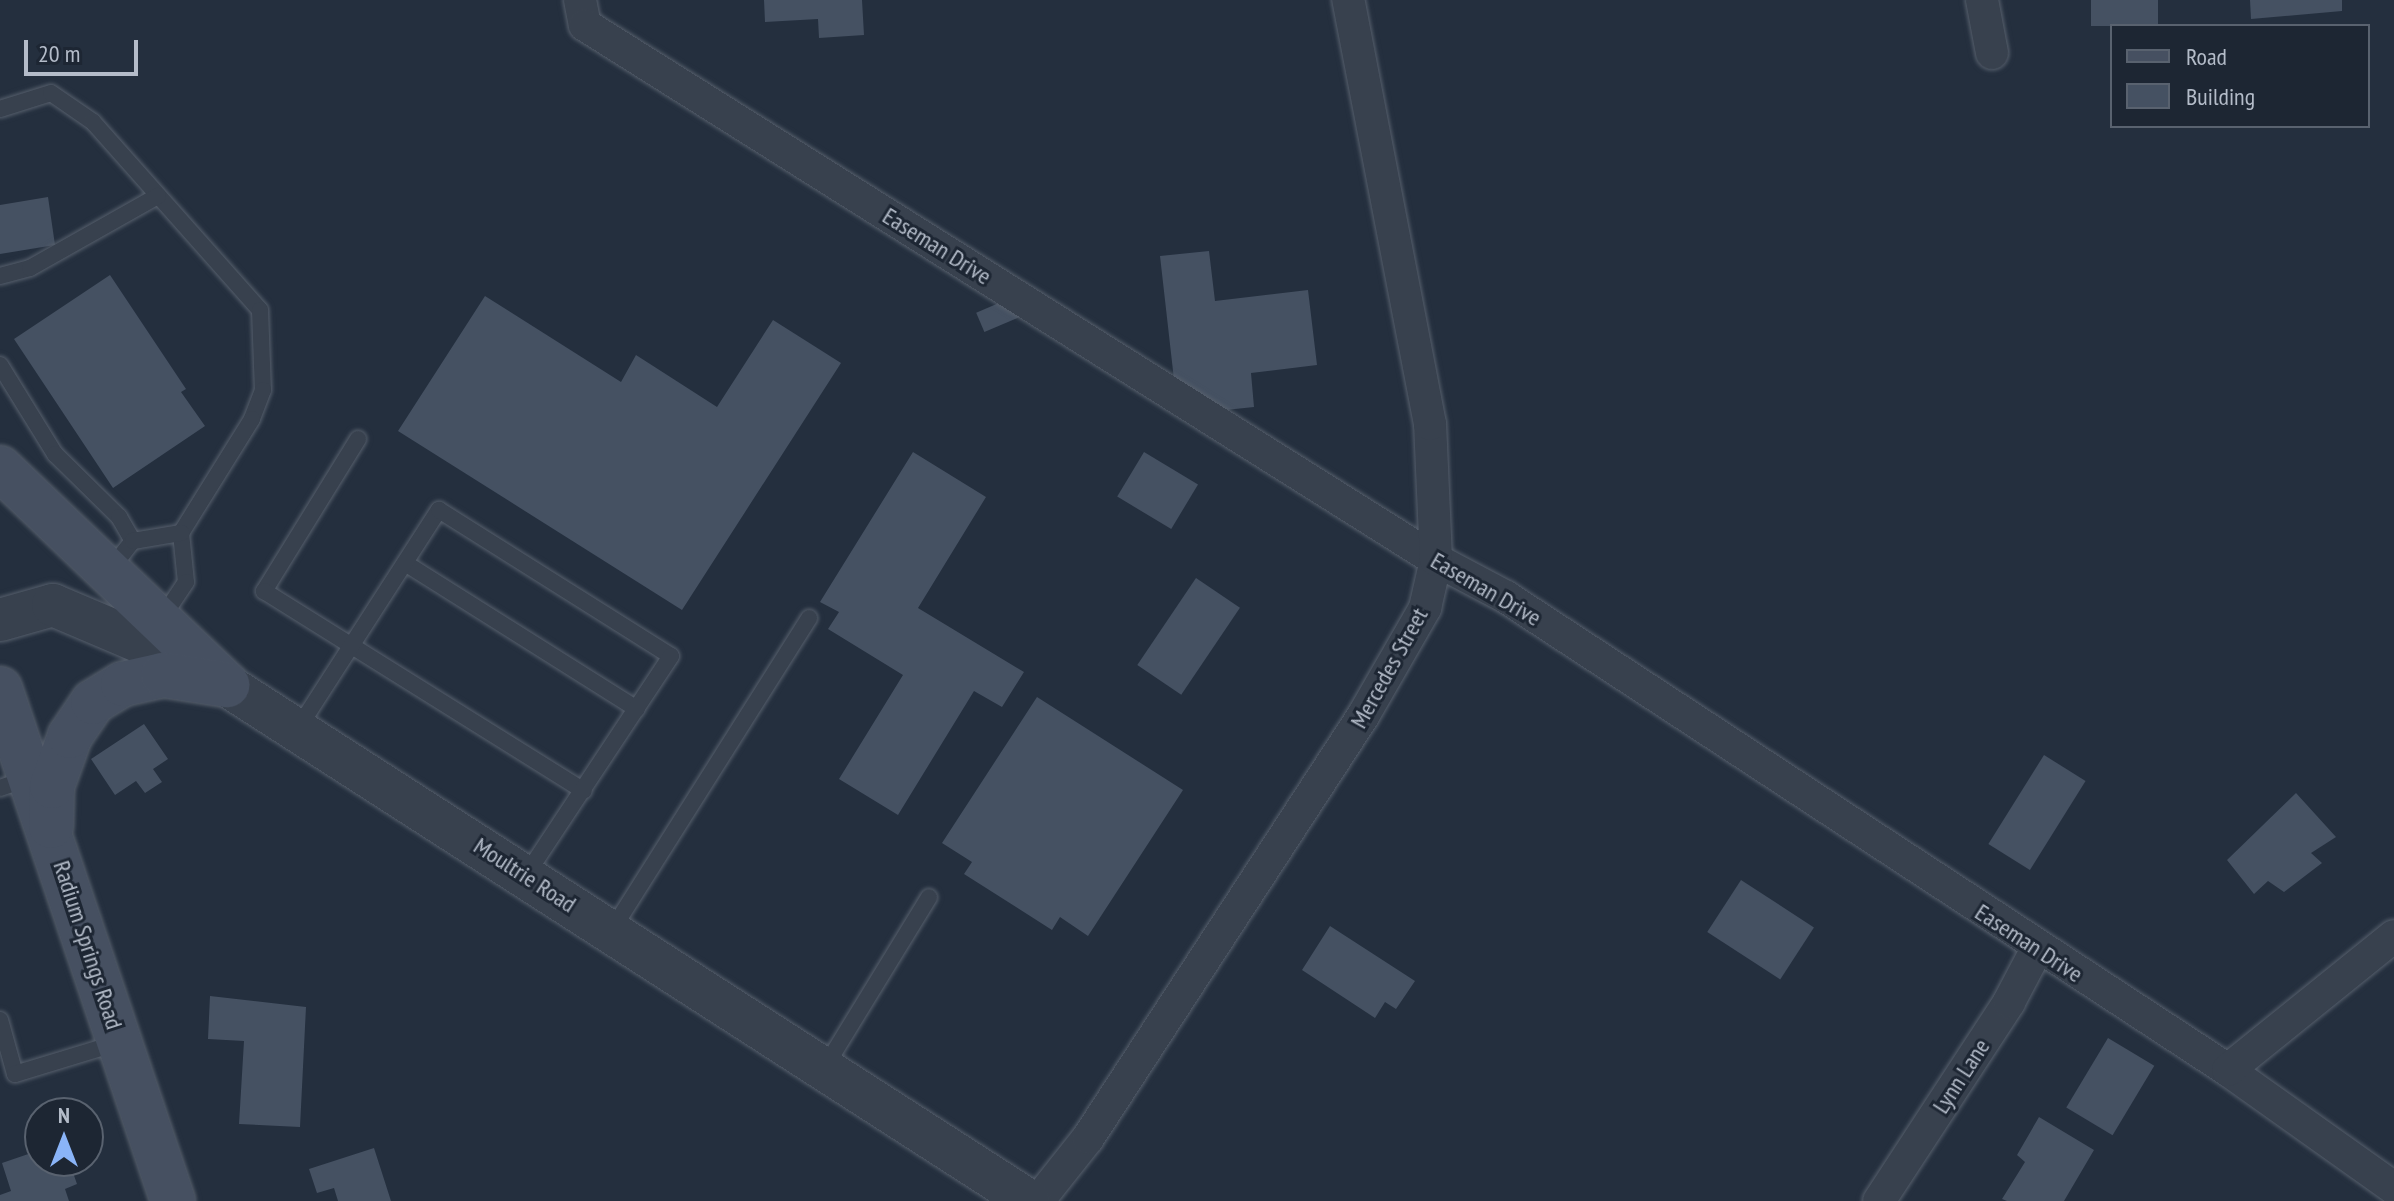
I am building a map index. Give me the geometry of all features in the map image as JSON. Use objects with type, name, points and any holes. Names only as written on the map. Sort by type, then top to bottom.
[{"type":"main road","points":[[0,468],[106,574],[227,685]]},
{"type":"main road","points":[[51,834],[52,786],[70,736],[93,702],[123,684],[163,675],[227,685]]},
{"type":"main road","name":"Radium Springs Road","points":[[0,689],[15,783],[51,834],[173,1201]]},
{"type":"street","name":"Easeman Drive","points":[[580,0],[585,25],[1436,560],[1506,597],[2037,949],[2228,1070],[2394,1188]]},
{"type":"street","name":"Mercedes Street","points":[[1038,1201],[1088,1138],[1363,716],[1425,608],[1436,560],[1430,424],[1348,0]]},
{"type":"street","points":[[1982,0],[1992,53]]},
{"type":"street","name":"Moultrie Road","points":[[0,620],[53,605],[197,666],[612,930],[1029,1201]]},
{"type":"street","points":[[2228,1070],[2394,936]]},
{"type":"street","name":"Lynn Lane","points":[[1879,1201],[2009,1002],[2037,949]]},
{"type":"lane","points":[[0,109],[51,93],[93,122],[260,310],[263,390],[252,419],[181,533],[186,582],[159,622]]},
{"type":"lane","points":[[0,276],[30,268],[158,196]]},
{"type":"lane","points":[[0,365],[55,454],[119,517],[133,541]]},
{"type":"lane","points":[[358,439],[264,591],[584,791]]},
{"type":"lane","points":[[297,730],[439,510],[671,656],[526,875]]},
{"type":"lane","points":[[106,574],[133,541],[181,533]]},
{"type":"lane","points":[[405,563],[637,709]]},
{"type":"lane","points":[[612,930],[809,618]]},
{"type":"lane","points":[[825,1067],[929,897]]},
{"type":"lane","points":[[0,1020],[7,1075],[120,1042]]},
{"type":"building","points":[[764,0],[862,0],[864,35],[819,38],[818,19],[765,22]]},
{"type":"building","points":[[2091,0],[2158,0],[2158,24],[2091,26]]},
{"type":"building","points":[[2250,0],[2342,0],[2342,11],[2251,19]]},
{"type":"building","points":[[48,197],[55,245],[0,254],[0,205]]},
{"type":"building","points":[[1209,251],[1215,301],[1308,290],[1317,365],[1251,373],[1254,407],[1178,415],[1160,256]]},
{"type":"building","points":[[110,275],[186,389],[181,392],[205,426],[113,488],[14,339]]},
{"type":"building","points":[[485,296],[621,382],[636,355],[717,407],[773,320],[841,363],[682,610],[398,431]]},
{"type":"building","points":[[1013,297],[1021,316],[984,332],[976,313]]},
{"type":"building","points":[[913,452],[986,497],[918,608],[1024,672],[1002,707],[974,691],[898,815],[839,779],[903,675],[828,629],[839,612],[820,602]]},
{"type":"building","points":[[1144,452],[1198,484],[1171,529],[1117,497]]},
{"type":"building","points":[[1196,578],[1240,608],[1181,695],[1137,665]]},
{"type":"building","points":[[1037,697],[1183,790],[1088,936],[1060,917],[1052,930],[964,874],[972,862],[942,843]]},
{"type":"building","points":[[144,724],[168,759],[153,769],[162,782],[145,793],[136,781],[115,795],[91,759]]},
{"type":"building","points":[[2044,755],[2086,781],[2030,870],[1988,844]]},
{"type":"building","points":[[2296,793],[2336,837],[2311,853],[2322,863],[2284,892],[2268,881],[2254,894],[2227,860]]},
{"type":"building","points":[[1741,880],[1814,927],[1780,979],[1707,932]]},
{"type":"building","points":[[1330,926],[1415,981],[1396,1009],[1385,1002],[1375,1018],[1302,970]]},
{"type":"building","points":[[210,996],[306,1007],[300,1127],[239,1124],[244,1041],[208,1039]]},
{"type":"building","points":[[2108,1038],[2154,1066],[2113,1135],[2066,1107]]},
{"type":"building","points":[[2039,1117],[2094,1150],[2064,1201],[2002,1199],[2025,1162],[2017,1155]]},
{"type":"building","points":[[374,1148],[391,1201],[338,1201],[334,1188],[317,1193],[309,1169]]},
{"type":"building","points":[[24,1155],[24,1177],[75,1177],[77,1184],[65,1189],[69,1201],[0,1201],[0,1195],[11,1191],[2,1163]]}]
